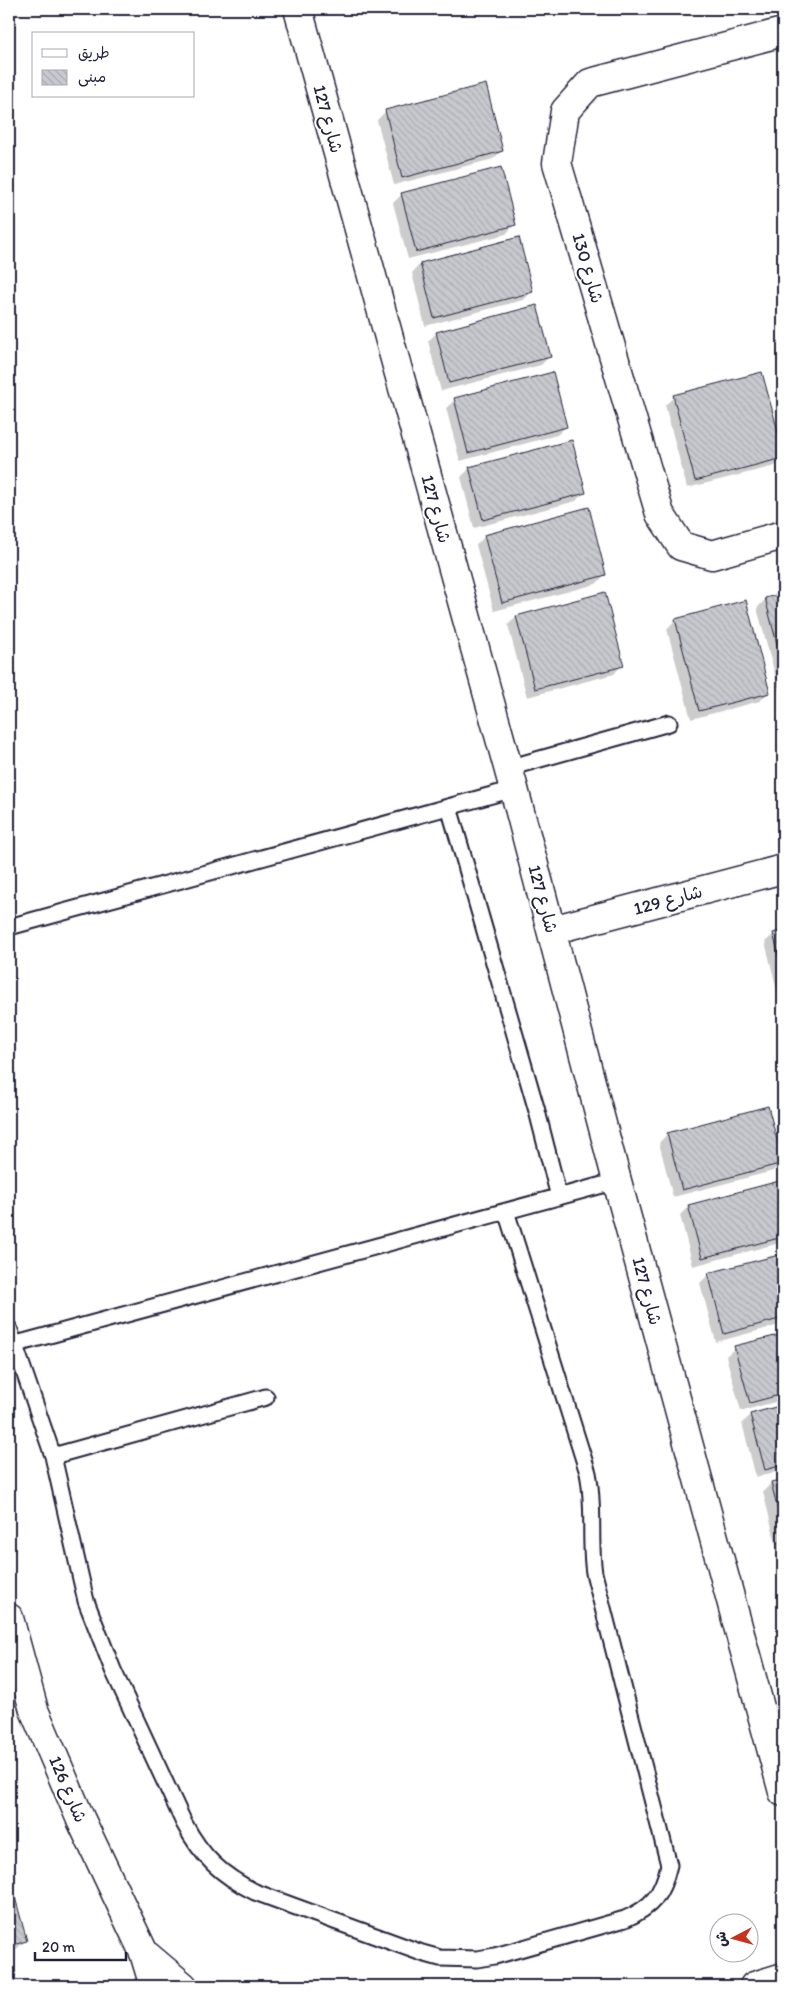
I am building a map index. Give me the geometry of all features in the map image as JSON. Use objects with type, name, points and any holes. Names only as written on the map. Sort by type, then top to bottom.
[{"type":"street","name":"شارع 127","points":[[298,9],[511,778],[617,1181],[783,1792]]},
{"type":"street","name":"شارع 130","points":[[783,32],[590,83],[565,111],[557,163],[660,514],[681,546],[712,555],[783,535]]},
{"type":"street","name":"شارع 129","points":[[552,930],[783,869]]},
{"type":"street","name":"شارع 126","points":[[9,1618],[34,1710],[81,1820],[144,1953],[154,1986]]},
{"type":"street","name":"شارع 126","points":[[144,1953],[183,1986]]},
{"type":"street","points":[[754,1986],[783,1977]]},
{"type":"lane","points":[[9,927],[449,806],[511,778],[670,723]]},
{"type":"lane","points":[[449,806],[537,1111],[559,1197]]},
{"type":"lane","points":[[11,1346],[617,1181]]},
{"type":"lane","points":[[9,1328],[11,1346],[52,1456],[86,1601],[98,1636],[193,1841],[220,1872],[236,1883],[255,1892],[440,1958],[468,1959],[494,1956],[625,1920],[637,1914],[649,1906],[658,1896],[665,1881],[669,1865],[594,1573],[591,1539],[593,1506],[588,1473],[506,1211]]},
{"type":"lane","points":[[52,1456],[266,1397]]},
{"type":"building","points":[[486,84],[503,151],[402,178],[385,110]]},
{"type":"building","points":[[501,167],[516,225],[416,252],[401,193]]},
{"type":"building","points":[[519,237],[533,292],[434,318],[420,263]]},
{"type":"building","points":[[537,305],[551,357],[449,383],[436,332]]},
{"type":"building","points":[[553,372],[567,427],[468,453],[454,398]]},
{"type":"building","points":[[762,372],[783,450],[783,458],[695,481],[673,395]]},
{"type":"building","points":[[572,440],[586,493],[483,520],[469,467]]},
{"type":"building","points":[[589,507],[606,575],[502,603],[484,535]]},
{"type":"building","points":[[605,592],[624,666],[535,689],[516,616]]},
{"type":"building","points":[[783,593],[783,667],[765,598]]},
{"type":"building","points":[[746,600],[770,693],[699,711],[675,619]]},
{"type":"building","points":[[783,930],[783,973],[773,933]]},
{"type":"building","points":[[768,1106],[783,1163],[682,1190],[667,1133]]},
{"type":"building","points":[[783,1180],[783,1237],[702,1258],[688,1205]]},
{"type":"building","points":[[783,1254],[783,1318],[724,1334],[708,1273]]},
{"type":"building","points":[[783,1334],[783,1394],[750,1403],[734,1346]]},
{"type":"building","points":[[783,1405],[783,1465],[765,1470],[750,1414]]},
{"type":"building","points":[[783,1479],[783,1531],[771,1482]]},
{"type":"building","points":[[9,1875],[27,1941],[9,1946]]}]
